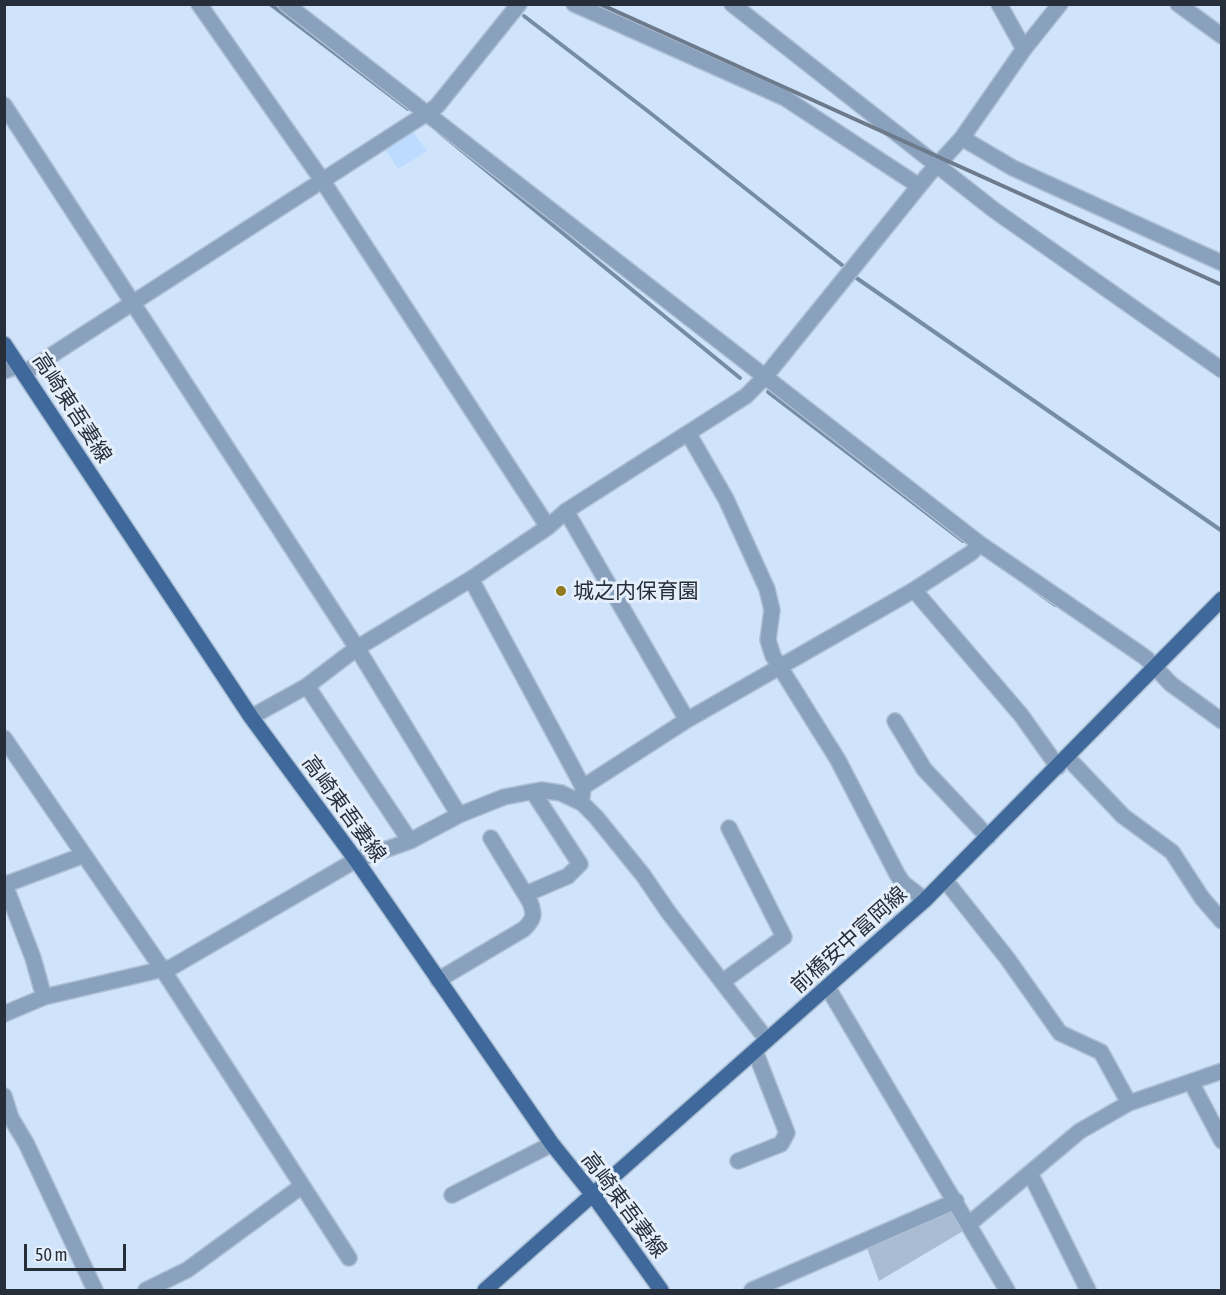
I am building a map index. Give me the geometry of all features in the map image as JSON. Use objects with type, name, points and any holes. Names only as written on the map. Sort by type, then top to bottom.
[{"type":"main road","name":"高崎東吾妻線","points":[[4,344],[16,370],[251,717],[356,860],[552,1144],[661,1290]]},
{"type":"main road","name":"前橋安中富岡線","points":[[485,1290],[925,900],[1221,599]]},
{"type":"street","points":[[199,4],[322,180],[548,527]]},
{"type":"street","points":[[286,4],[980,544],[1136,651],[1171,684],[1221,721]]},
{"type":"street","points":[[16,370],[133,303],[437,106],[519,4]]},
{"type":"street","points":[[574,4],[784,98],[919,186]]},
{"type":"street","points":[[732,4],[994,210],[1221,370]]},
{"type":"street","points":[[999,4],[1024,49]]},
{"type":"street","points":[[251,717],[307,686],[357,648],[471,579],[548,527],[566,511],[746,396],[765,378],[919,186],[962,138],[1024,49],[1060,4]]},
{"type":"street","points":[[1178,4],[1221,36]]},
{"type":"street","points":[[4,105],[357,648],[459,815]]},
{"type":"street","points":[[962,138],[1013,168],[1221,263]]},
{"type":"street","points":[[688,433],[726,500],[767,589],[772,610],[768,640],[778,666],[837,760],[897,874],[903,883],[925,900]]},
{"type":"street","points":[[566,511],[687,720]]},
{"type":"street","points":[[583,787],[687,720],[914,590],[971,553],[980,544]]},
{"type":"street","points":[[471,579],[583,787],[582,803]]},
{"type":"street","points":[[914,590],[1062,762],[1123,816],[1173,852],[1202,898],[1221,921]]},
{"type":"street","points":[[307,686],[410,841]]},
{"type":"street","points":[[895,721],[924,769],[988,837]]},
{"type":"street","points":[[4,738],[163,970],[349,1258]]},
{"type":"street","points":[[4,1014],[44,997],[172,967],[356,860],[410,841],[459,815],[504,797],[541,790],[561,793],[582,803],[596,817],[643,875],[669,914],[767,1040]]},
{"type":"street","points":[[526,894],[568,876],[580,864],[533,792]]},
{"type":"street","points":[[722,982],[784,937],[729,828]]},
{"type":"street","points":[[438,980],[524,929],[533,921],[535,914],[526,894],[491,838]]},
{"type":"street","points":[[44,997],[33,957],[5,885],[84,855]]},
{"type":"street","points":[[945,880],[1007,958],[1060,1033],[1101,1052],[1129,1102]]},
{"type":"street","points":[[828,988],[1007,1290]]},
{"type":"street","points":[[738,1161],[781,1144],[787,1133],[755,1051]]},
{"type":"street","points":[[969,1224],[1080,1131],[1129,1102],[1221,1071]]},
{"type":"street","points":[[1191,1082],[1221,1141]]},
{"type":"street","points":[[4,1096],[8,1119],[26,1143],[95,1290]]},
{"type":"street","points":[[452,1195],[552,1144]]},
{"type":"street","points":[[1030,1173],[1088,1290]]},
{"type":"street","points":[[146,1290],[187,1270],[302,1186]]},
{"type":"street","points":[[752,1290],[956,1202]]},
{"type":"shaded area","points":[[413,132],[427,151],[398,169],[385,149]]},
{"type":"shaded area","points":[[953,1209],[965,1230],[879,1281],[867,1248]]},
{"type":"waterway","points":[[270,4],[408,109]]},
{"type":"waterway","points":[[524,16],[847,269]]},
{"type":"waterway","points":[[439,132],[740,378]]},
{"type":"waterway","points":[[855,277],[1222,531]]},
{"type":"waterway","points":[[768,392],[963,541]]},
{"type":"waterway","points":[[1026,584],[1055,605]]},
{"type":"railway","points":[[600,4],[1222,285]]},
{"type":"place","name":"城之内保育園","points":[[561,591]]}]
